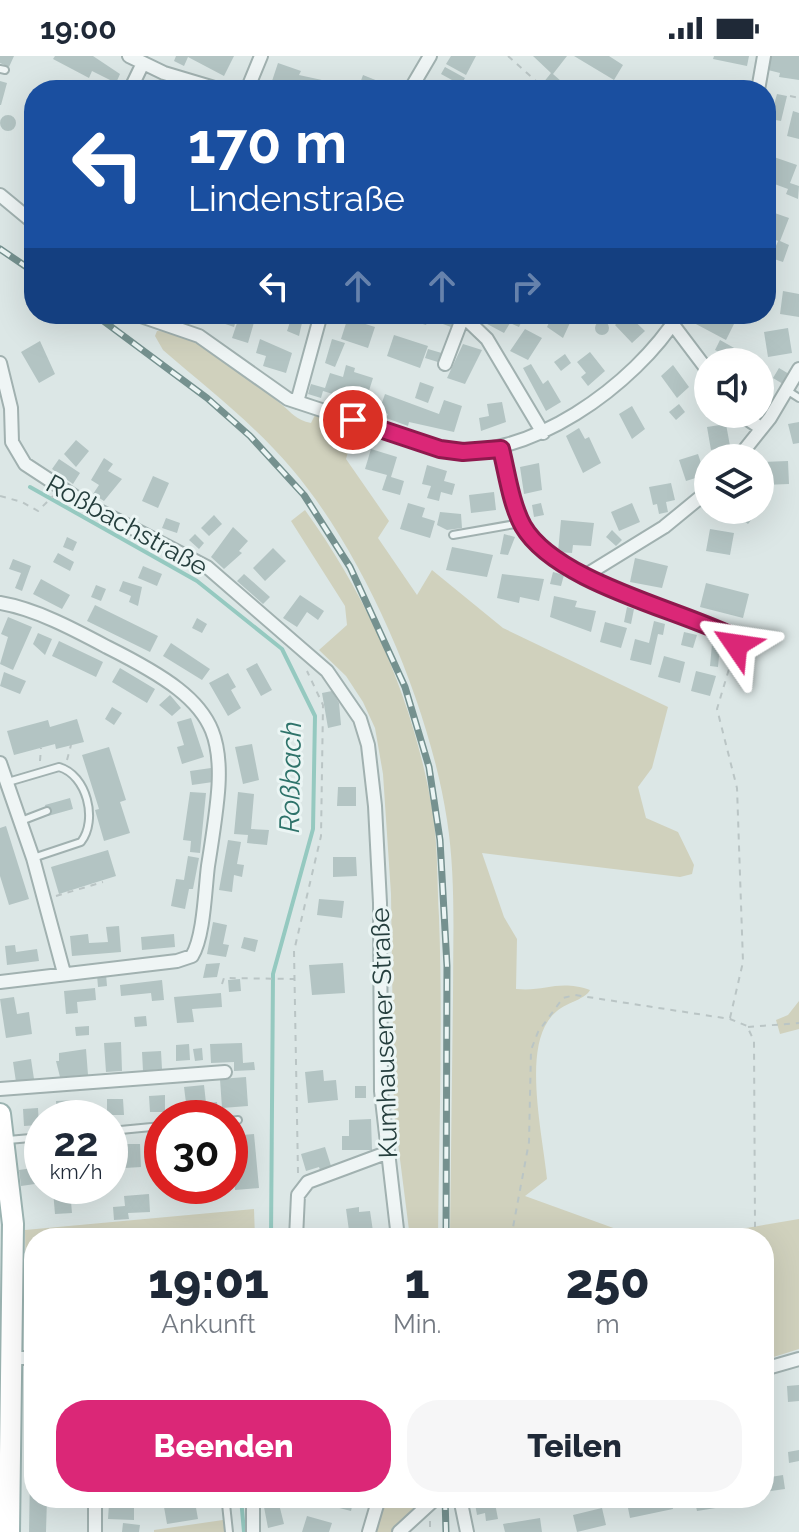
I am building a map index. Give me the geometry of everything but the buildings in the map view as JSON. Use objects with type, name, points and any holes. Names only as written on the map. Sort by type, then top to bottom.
[{"type":"main road","points":[[0,1114],[13,1224],[9,1532]]},
{"type":"street","points":[[129,56],[192,80]]},
{"type":"street","points":[[251,80],[261,56]]},
{"type":"street","points":[[416,80],[430,56]]},
{"type":"street","points":[[760,80],[764,56]]},
{"type":"street","points":[[135,80],[143,63]]},
{"type":"street","points":[[0,195],[24,215]]},
{"type":"street","points":[[162,324],[199,336],[279,394],[297,402],[440,449],[463,452],[501,449],[543,433],[622,379],[666,324]]},
{"type":"street","points":[[176,329],[177,324]]},
{"type":"street","points":[[297,402],[318,324]]},
{"type":"street","points":[[445,364],[460,324]]},
{"type":"street","points":[[472,324],[487,339],[543,433]]},
{"type":"street","points":[[677,324],[694,350]]},
{"type":"street","name":"Roßbachstraße","points":[[0,363],[11,408],[12,442],[25,464],[86,504],[207,567],[327,671],[350,700],[364,729],[376,827]]},
{"type":"street","points":[[774,415],[793,395],[799,369]]},
{"type":"street","points":[[749,444],[761,428]]},
{"type":"street","points":[[501,449],[521,523],[548,553],[586,575],[718,629],[729,635],[736,645]]},
{"type":"street","points":[[586,575],[664,527],[694,502]]},
{"type":"street","points":[[0,603],[96,641],[151,668],[193,698],[213,731],[221,767],[217,814],[192,956],[177,961],[0,982]]},
{"type":"street","points":[[0,763],[33,858],[64,973]]},
{"type":"street","name":"Kumhausener Straße","points":[[376,827],[381,1091],[397,1228]]},
{"type":"street","points":[[0,1089],[225,1072]]},
{"type":"street","points":[[296,1228],[298,1195],[308,1182],[386,1153]]},
{"type":"street","points":[[12,1358],[24,1358]]},
{"type":"street","points":[[774,1366],[799,1359]]},
{"type":"street","points":[[95,1508],[95,1532]]},
{"type":"street","points":[[253,1508],[253,1532]]},
{"type":"street","points":[[369,1532],[376,1508]]},
{"type":"street","points":[[399,1532],[425,1508]]},
{"type":"street","points":[[462,1508],[467,1532]]},
{"type":"lane","points":[[453,535],[521,523]]},
{"type":"lane","points":[[8,782],[38,771],[64,768],[73,773],[81,787],[90,816],[88,833],[77,845],[33,858]]},
{"type":"lane","points":[[21,821],[47,811]]},
{"type":"lane","points":[[4,1140],[24,1138]]},
{"type":"lane","points":[[226,1508],[229,1532]]},
{"type":"path","points":[[508,56],[535,80]]},
{"type":"path","points":[[790,96],[799,98]]},
{"type":"path","points":[[0,496],[41,511],[55,493]]},
{"type":"path","points":[[730,1019],[743,962],[737,788],[717,709],[736,645]]},
{"type":"path","points":[[298,1195],[294,951],[321,836],[323,705],[305,665]]},
{"type":"path","points":[[64,768],[71,745]]},
{"type":"path","points":[[38,771],[41,748]]},
{"type":"path","points":[[43,900],[103,882]]},
{"type":"path","points":[[222,984],[224,978],[295,979]]},
{"type":"path","points":[[513,1228],[529,1142],[531,1050],[538,1032],[563,998],[575,995],[730,1019],[747,1026],[799,1023]]},
{"type":"path","points":[[747,1026],[754,1041],[755,1227]]},
{"type":"path","points":[[430,1523],[430,1532]]},
{"type":"green space","points":[[157,331],[174,333],[208,347],[302,420],[311,423],[315,415],[355,427],[346,459],[389,521],[378,538],[417,595],[432,570],[503,628],[668,707],[652,768],[638,787],[646,818],[678,832],[694,865],[692,874],[680,877],[482,853],[504,917],[517,939],[516,989],[569,986],[590,990],[553,1014],[541,1036],[536,1075],[547,1179],[525,1196],[613,1228],[450,1228],[453,886],[447,820],[426,730],[410,682],[369,588],[319,504],[262,437],[163,350],[155,336]]},
{"type":"green space","points":[[305,510],[350,580],[387,654],[415,733],[425,773],[436,840],[441,997],[438,1228],[409,1228],[394,1112],[391,894],[383,774],[375,728],[346,676],[319,650],[347,625],[345,606],[291,521]]},
{"type":"green space","points":[[799,1001],[799,1029],[780,1034],[776,1020],[788,1015]]},
{"type":"green space","points":[[254,1209],[255,1228],[47,1228]]},
{"type":"green space","points":[[799,1219],[799,1349],[774,1357],[774,1228],[746,1228]]},
{"type":"green space","points":[[382,1508],[415,1508],[392,1532],[374,1532]]},
{"type":"green space","points":[[223,1520],[225,1532],[154,1532],[154,1530]]},
{"type":"waterway","name":"Roßbach","points":[[30,487],[197,581],[282,649],[315,716],[313,829],[273,974],[271,1228]]},
{"type":"waterway","name":"Roßbach","points":[[242,1508],[244,1532]]},
{"type":"railway","points":[[0,249],[24,265]]},
{"type":"railway","points":[[107,324],[207,398],[250,436],[304,495],[350,567],[405,687],[429,767],[440,840],[447,966],[446,1228]]},
{"type":"railway","points":[[445,1508],[446,1532]]},
{"type":"route","points":[[353,420],[440,449],[463,452],[501,449],[521,523],[548,553],[627,595],[718,629],[729,635],[736,645]]}]
